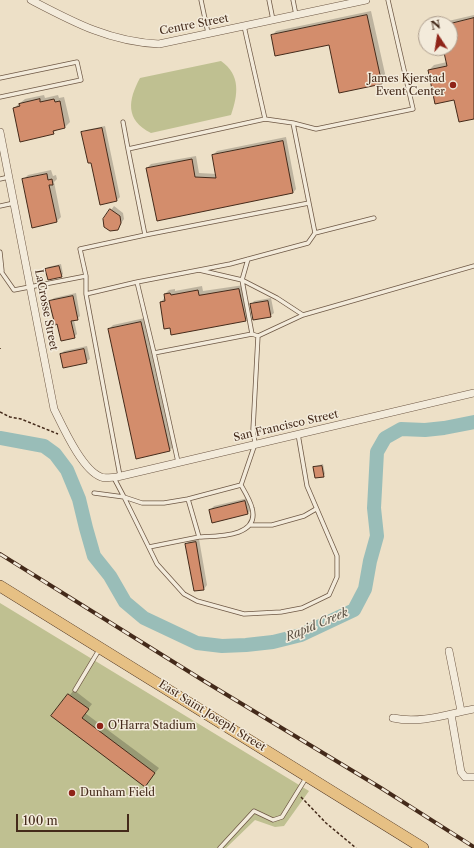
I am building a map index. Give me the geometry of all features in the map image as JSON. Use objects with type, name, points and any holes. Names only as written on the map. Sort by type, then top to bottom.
[{"type":"main road","name":"East Saint Joseph Street","points":[[0,586],[423,848]]},
{"type":"street","name":"Centre Street","points":[[31,0],[71,21],[107,36],[158,44],[274,20],[345,2],[366,0]]},
{"type":"street","name":"LaCrosse Street","points":[[0,132],[54,409],[67,436],[89,468],[102,477]]},
{"type":"street","name":"San Francisco Street","points":[[102,477],[117,477],[474,393]]},
{"type":"street","points":[[449,651],[461,711]]},
{"type":"street","points":[[393,718],[409,721],[419,720],[474,709]]},
{"type":"street","points":[[451,714],[461,772],[465,777],[474,777]]},
{"type":"lane","points":[[201,0],[208,33]]},
{"type":"lane","points":[[269,0],[274,20]]},
{"type":"lane","points":[[293,0],[296,14]]},
{"type":"lane","points":[[128,149],[265,120],[293,123],[316,129],[413,109],[388,0]]},
{"type":"lane","points":[[244,26],[265,120]]},
{"type":"lane","points":[[0,78],[77,62],[81,80],[0,97]]},
{"type":"lane","points":[[123,122],[145,235]]},
{"type":"lane","points":[[293,123],[315,233]]},
{"type":"lane","points":[[0,179],[9,177]]},
{"type":"lane","points":[[0,206],[14,203]]},
{"type":"lane","points":[[298,434],[307,486],[337,556],[337,577],[329,595],[302,608],[281,612],[244,614],[198,601],[184,594],[157,564],[124,497],[117,477],[86,294],[86,276],[80,249],[309,203]]},
{"type":"lane","points":[[86,294],[248,259],[308,244],[315,233],[374,218]]},
{"type":"lane","points":[[0,252],[1,271],[14,290],[31,288],[86,276]]},
{"type":"lane","points":[[248,259],[242,280],[252,334]]},
{"type":"lane","points":[[154,353],[252,334],[258,336],[303,315],[474,266]]},
{"type":"lane","points":[[198,270],[242,280],[277,298],[303,315]]},
{"type":"lane","points":[[137,282],[178,462]]},
{"type":"lane","points":[[149,547],[199,537],[227,535],[244,530],[250,525],[253,517],[252,508],[241,485],[255,444],[253,429],[258,336]]},
{"type":"lane","points":[[94,493],[124,497],[142,502],[164,503],[188,499],[241,485]]},
{"type":"lane","points":[[188,499],[199,537]]},
{"type":"lane","points":[[250,525],[272,525],[304,516],[316,509]]},
{"type":"lane","points":[[75,690],[101,648]]},
{"type":"lane","points":[[220,848],[254,811],[273,820],[282,817],[307,776]]},
{"type":"path","points":[[0,412],[61,436],[67,436]]},
{"type":"path","points":[[296,794],[303,799],[326,823],[356,848]]},
{"type":"green space","points":[[221,61],[232,73],[235,79],[236,93],[231,115],[151,133],[137,122],[133,116],[131,102],[140,78]]},
{"type":"green space","name":"O'Harra Stadium","points":[[0,603],[309,791],[284,826],[275,827],[255,820],[226,848],[0,848]]},
{"type":"building","points":[[367,15],[382,84],[339,93],[329,45],[275,56],[271,35]]},
{"type":"building","name":"James Kjerstad Event Center","points":[[474,18],[474,119],[459,122],[454,100],[435,104],[428,70],[447,66],[445,56],[458,56],[458,22]]},
{"type":"building","points":[[40,99],[40,102],[54,99],[55,102],[60,101],[65,128],[53,131],[54,134],[20,142],[13,108],[20,106],[19,104]]},
{"type":"building","points":[[102,128],[117,201],[100,205],[91,163],[88,163],[81,132]]},
{"type":"building","points":[[283,141],[293,193],[157,221],[146,168],[192,159],[195,177],[216,178],[212,155]]},
{"type":"building","points":[[47,174],[48,180],[52,179],[53,185],[49,185],[57,222],[32,228],[22,179]]},
{"type":"building","points":[[110,209],[120,216],[121,223],[118,230],[110,231],[104,227],[103,219]]},
{"type":"building","points":[[59,266],[62,277],[48,280],[45,269]]},
{"type":"building","points":[[239,289],[246,321],[171,335],[170,328],[164,329],[160,302],[165,301],[164,294],[170,293],[171,295],[198,290],[199,295]]},
{"type":"building","points":[[73,296],[78,320],[71,321],[75,338],[61,341],[49,301]]},
{"type":"building","points":[[268,301],[271,317],[253,320],[250,304]]},
{"type":"building","points":[[141,322],[170,451],[136,459],[108,329]]},
{"type":"building","points":[[84,349],[87,363],[63,368],[60,354]]},
{"type":"building","points":[[322,466],[324,477],[315,478],[313,467]]},
{"type":"building","points":[[245,501],[248,514],[212,523],[209,510]]},
{"type":"building","points":[[196,542],[204,590],[194,591],[185,544]]},
{"type":"building","name":"O'Harra Stadium","points":[[68,694],[89,709],[82,718],[155,773],[145,787],[51,716]]},
{"type":"waterway","name":"Rapid Creek","points":[[0,438],[44,446],[55,454],[67,470],[79,499],[94,556],[110,576],[125,602],[144,618],[197,643],[222,646],[273,642],[301,635],[354,610],[365,589],[370,561],[377,536],[374,508],[377,452],[385,438],[401,429],[425,430],[474,422]]},
{"type":"railway","points":[[0,554],[204,681],[381,788],[474,847]]},
{"type":"place","name":"James Kjerstad Event Center","points":[[453,85]]},
{"type":"place","name":"O'Harra Stadium","points":[[100,726]]},
{"type":"place","name":"Dunham Field","points":[[72,793]]}]
